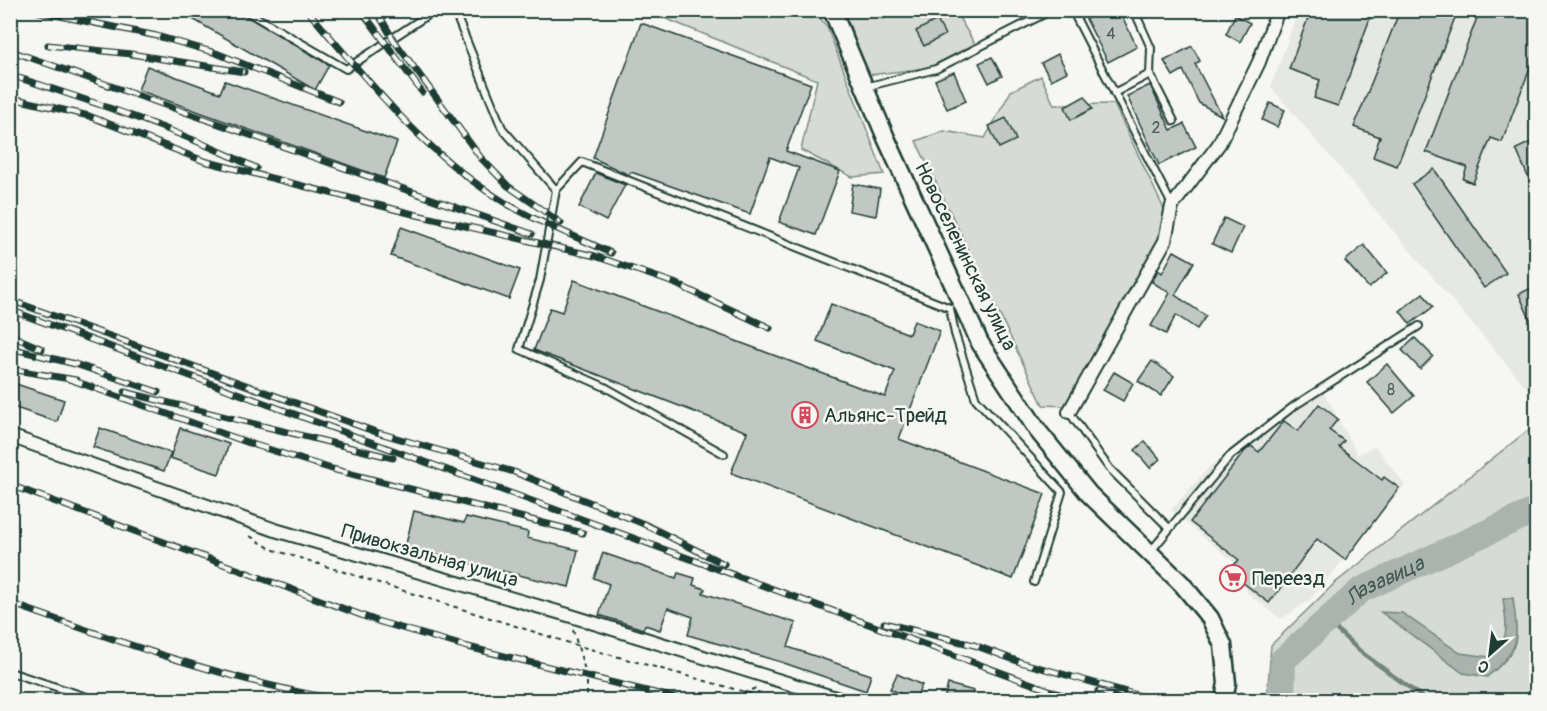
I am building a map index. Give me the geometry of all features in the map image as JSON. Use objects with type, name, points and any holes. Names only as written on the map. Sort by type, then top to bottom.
[{"type":"main road","name":"Новоселенинская улица","points":[[832,10],[864,87],[980,343],[1038,431],[1089,494],[1148,554],[1182,584],[1210,618],[1223,645],[1227,683],[1224,700]]},
{"type":"street","points":[[1069,412],[1165,241],[1172,206],[1220,144],[1259,62],[1278,10]]},
{"type":"street","name":"Привокзальная улица","points":[[10,436],[275,530],[568,615],[842,700]]},
{"type":"lane","points":[[244,10],[346,69],[435,10]]},
{"type":"lane","points":[[454,10],[502,128],[556,190]]},
{"type":"lane","points":[[864,87],[936,69],[1052,10]]},
{"type":"lane","points":[[1134,10],[1151,48],[1150,74],[1174,121]]},
{"type":"lane","points":[[1073,11],[1172,206]]},
{"type":"lane","points":[[1114,93],[1150,74]]},
{"type":"lane","points":[[724,454],[605,387],[519,349],[540,280],[556,190],[582,162],[950,308],[955,334],[976,399],[1062,492],[1034,582]]},
{"type":"lane","points":[[1148,554],[1230,456],[1294,406],[1419,326]]},
{"type":"lane","points":[[1069,412],[1109,468],[1169,528]]},
{"type":"lane","points":[[10,672],[96,700]]},
{"type":"path","points":[[246,534],[271,549],[579,646],[774,700]]},
{"type":"path","points":[[568,615],[587,677],[587,700]]},
{"type":"path","points":[[726,700],[776,679]]},
{"type":"path","points":[[1239,689],[1245,700]]},
{"type":"shaded area","points":[[647,11],[815,11],[827,27],[884,174],[852,177],[801,150],[817,80]]},
{"type":"shaded area","points":[[844,11],[878,11],[883,19],[904,11],[955,11],[975,44],[928,68],[868,75]]},
{"type":"shaded area","points":[[1298,11],[1536,11],[1536,399],[1271,87]]},
{"type":"shaded area","points":[[1041,76],[1054,105],[1114,104],[1164,209],[1160,240],[1066,406],[1043,405],[916,141],[944,131],[985,138],[1011,91]]},
{"type":"shaded area","points":[[1324,393],[1358,455],[1375,446],[1405,485],[1310,600],[1281,619],[1247,593],[1245,571],[1171,510],[1209,467]]},
{"type":"shaded area","points":[[1536,424],[1536,700],[1267,700],[1271,645],[1335,583]]},
{"type":"shaded area","points":[[1513,598],[1516,624],[1515,642],[1507,659],[1487,677],[1463,673],[1381,612],[1402,613],[1460,653],[1490,657],[1505,637],[1503,599]]},
{"type":"building","points":[[177,10],[236,10],[329,65],[315,90]]},
{"type":"building","points":[[1103,10],[1119,10],[1137,47],[1108,62],[1086,19]]},
{"type":"building","points":[[1311,10],[1373,10],[1338,106],[1314,98],[1320,80],[1289,69]]},
{"type":"building","points":[[1400,10],[1458,10],[1397,166],[1373,157],[1380,137],[1354,127]]},
{"type":"building","points":[[1480,10],[1519,10],[1536,17],[1536,52],[1502,142],[1491,138],[1473,183],[1463,179],[1467,167],[1426,152]]},
{"type":"building","points":[[1235,15],[1250,23],[1240,42],[1226,34]]},
{"type":"building","points":[[937,20],[945,35],[924,46],[916,31]]},
{"type":"building","points":[[641,23],[811,84],[786,151],[840,171],[816,235],[779,222],[799,168],[770,157],[750,214],[631,172],[629,175],[593,158]]},
{"type":"building","points":[[1192,46],[1200,61],[1195,64],[1222,116],[1199,103],[1183,70],[1173,76],[1164,61]]},
{"type":"building","points":[[1058,54],[1067,72],[1051,80],[1041,63]]},
{"type":"building","points":[[992,57],[1002,76],[989,83],[979,63]]},
{"type":"building","points":[[147,66],[220,93],[225,81],[397,142],[384,178],[138,90]]},
{"type":"building","points":[[954,72],[966,101],[947,109],[935,80]]},
{"type":"building","points":[[1150,85],[1171,130],[1184,124],[1196,147],[1159,165],[1127,96]]},
{"type":"building","points":[[1085,96],[1092,109],[1071,120],[1065,107]]},
{"type":"building","points":[[1270,103],[1285,110],[1277,127],[1262,120]]},
{"type":"building","points":[[1006,118],[1016,140],[999,148],[989,126]]},
{"type":"building","points":[[1531,142],[1536,155],[1536,195],[1516,149]]},
{"type":"building","points":[[1434,169],[1506,273],[1484,288],[1412,184]]},
{"type":"building","points":[[596,173],[625,185],[606,221],[579,207]]},
{"type":"building","points":[[853,184],[880,189],[876,216],[849,211]]},
{"type":"building","points":[[1224,218],[1243,227],[1231,253],[1212,244]]},
{"type":"building","points":[[401,227],[520,270],[509,299],[391,256]]},
{"type":"building","points":[[1364,245],[1387,273],[1369,288],[1345,261]]},
{"type":"building","points":[[1174,251],[1194,262],[1175,295],[1206,316],[1197,329],[1176,315],[1166,334],[1151,326],[1170,293],[1152,282],[1158,270],[1162,273]]},
{"type":"building","name":"Альянс-Трейд","points":[[574,280],[885,397],[895,371],[817,341],[831,304],[909,334],[914,321],[940,331],[899,439],[1045,494],[1013,579],[731,473],[747,432],[534,350],[550,308],[562,312]]},
{"type":"building","points":[[1531,288],[1536,301],[1536,333],[1519,294]]},
{"type":"building","points":[[1423,293],[1433,307],[1410,324],[1400,311]]},
{"type":"building","points":[[1415,338],[1433,356],[1420,369],[1402,350]]},
{"type":"building","points":[[1152,361],[1174,376],[1161,396],[1138,381]]},
{"type":"building","points":[[1387,364],[1414,396],[1394,413],[1367,382]]},
{"type":"building","points":[[1114,372],[1133,383],[1123,401],[1103,390]]},
{"type":"building","points":[[10,382],[64,400],[57,422],[10,406]]},
{"type":"building","points":[[1319,404],[1338,419],[1329,430],[1344,441],[1339,447],[1382,480],[1384,477],[1399,488],[1345,560],[1317,539],[1269,603],[1242,582],[1234,589],[1222,576],[1239,560],[1190,522],[1244,452],[1251,446],[1259,452],[1284,421],[1298,431]]},
{"type":"building","points":[[100,428],[171,453],[164,471],[93,447]]},
{"type":"building","points":[[180,428],[229,444],[219,474],[170,458]]},
{"type":"building","points":[[1145,441],[1160,459],[1150,468],[1135,450]]},
{"type":"building","points":[[414,511],[464,523],[466,517],[528,532],[527,538],[578,550],[569,587],[405,548]]},
{"type":"building","points":[[603,553],[676,578],[678,573],[695,578],[693,585],[705,589],[703,593],[796,623],[788,647],[871,675],[866,691],[781,662],[688,635],[693,617],[668,608],[660,630],[645,625],[643,629],[599,615],[609,584],[594,578]]},
{"type":"building","points":[[897,674],[922,685],[915,700],[890,689]]},
{"type":"building","points":[[948,684],[974,691],[971,700],[944,700]]},
{"type":"waterway","name":"Лазавица","points":[[1282,700],[1283,660],[1361,590],[1536,510]]},
{"type":"waterway","points":[[1326,620],[1361,652],[1426,700]]},
{"type":"railway","points":[[307,10],[395,111],[443,157],[469,178],[523,213],[611,253]]},
{"type":"railway","points":[[361,10],[422,92]]},
{"type":"railway","points":[[376,10],[393,39],[481,158],[508,186],[561,223]]},
{"type":"railway","points":[[36,11],[157,36],[216,53],[339,102]]},
{"type":"railway","points":[[48,45],[131,54],[244,72]]},
{"type":"railway","points":[[17,53],[532,234]]},
{"type":"railway","points":[[10,75],[165,129],[256,168]]},
{"type":"railway","points":[[12,98],[89,116],[204,161],[417,215],[595,256],[674,283],[770,328]]},
{"type":"railway","points":[[10,300],[376,432],[514,472],[644,524],[724,564]]},
{"type":"railway","points":[[10,310],[1076,700]]},
{"type":"railway","points":[[10,335],[42,349]]},
{"type":"railway","points":[[10,348],[75,364],[158,392]]},
{"type":"railway","points":[[10,369],[76,380]]},
{"type":"railway","points":[[69,379],[255,445],[332,469],[583,533]]},
{"type":"railway","points":[[125,392],[393,458]]},
{"type":"railway","points":[[10,485],[377,621],[464,646],[683,700]]},
{"type":"railway","points":[[10,603],[174,659],[256,682],[340,700]]},
{"type":"railway","points":[[884,623],[974,645],[1020,662],[1155,700]]},
{"type":"railway","points":[[1098,691],[1123,700]]},
{"type":"place","name":"Альянс-Трейд","points":[[805,415]]},
{"type":"place","name":"Переезд","points":[[1233,578]]}]
